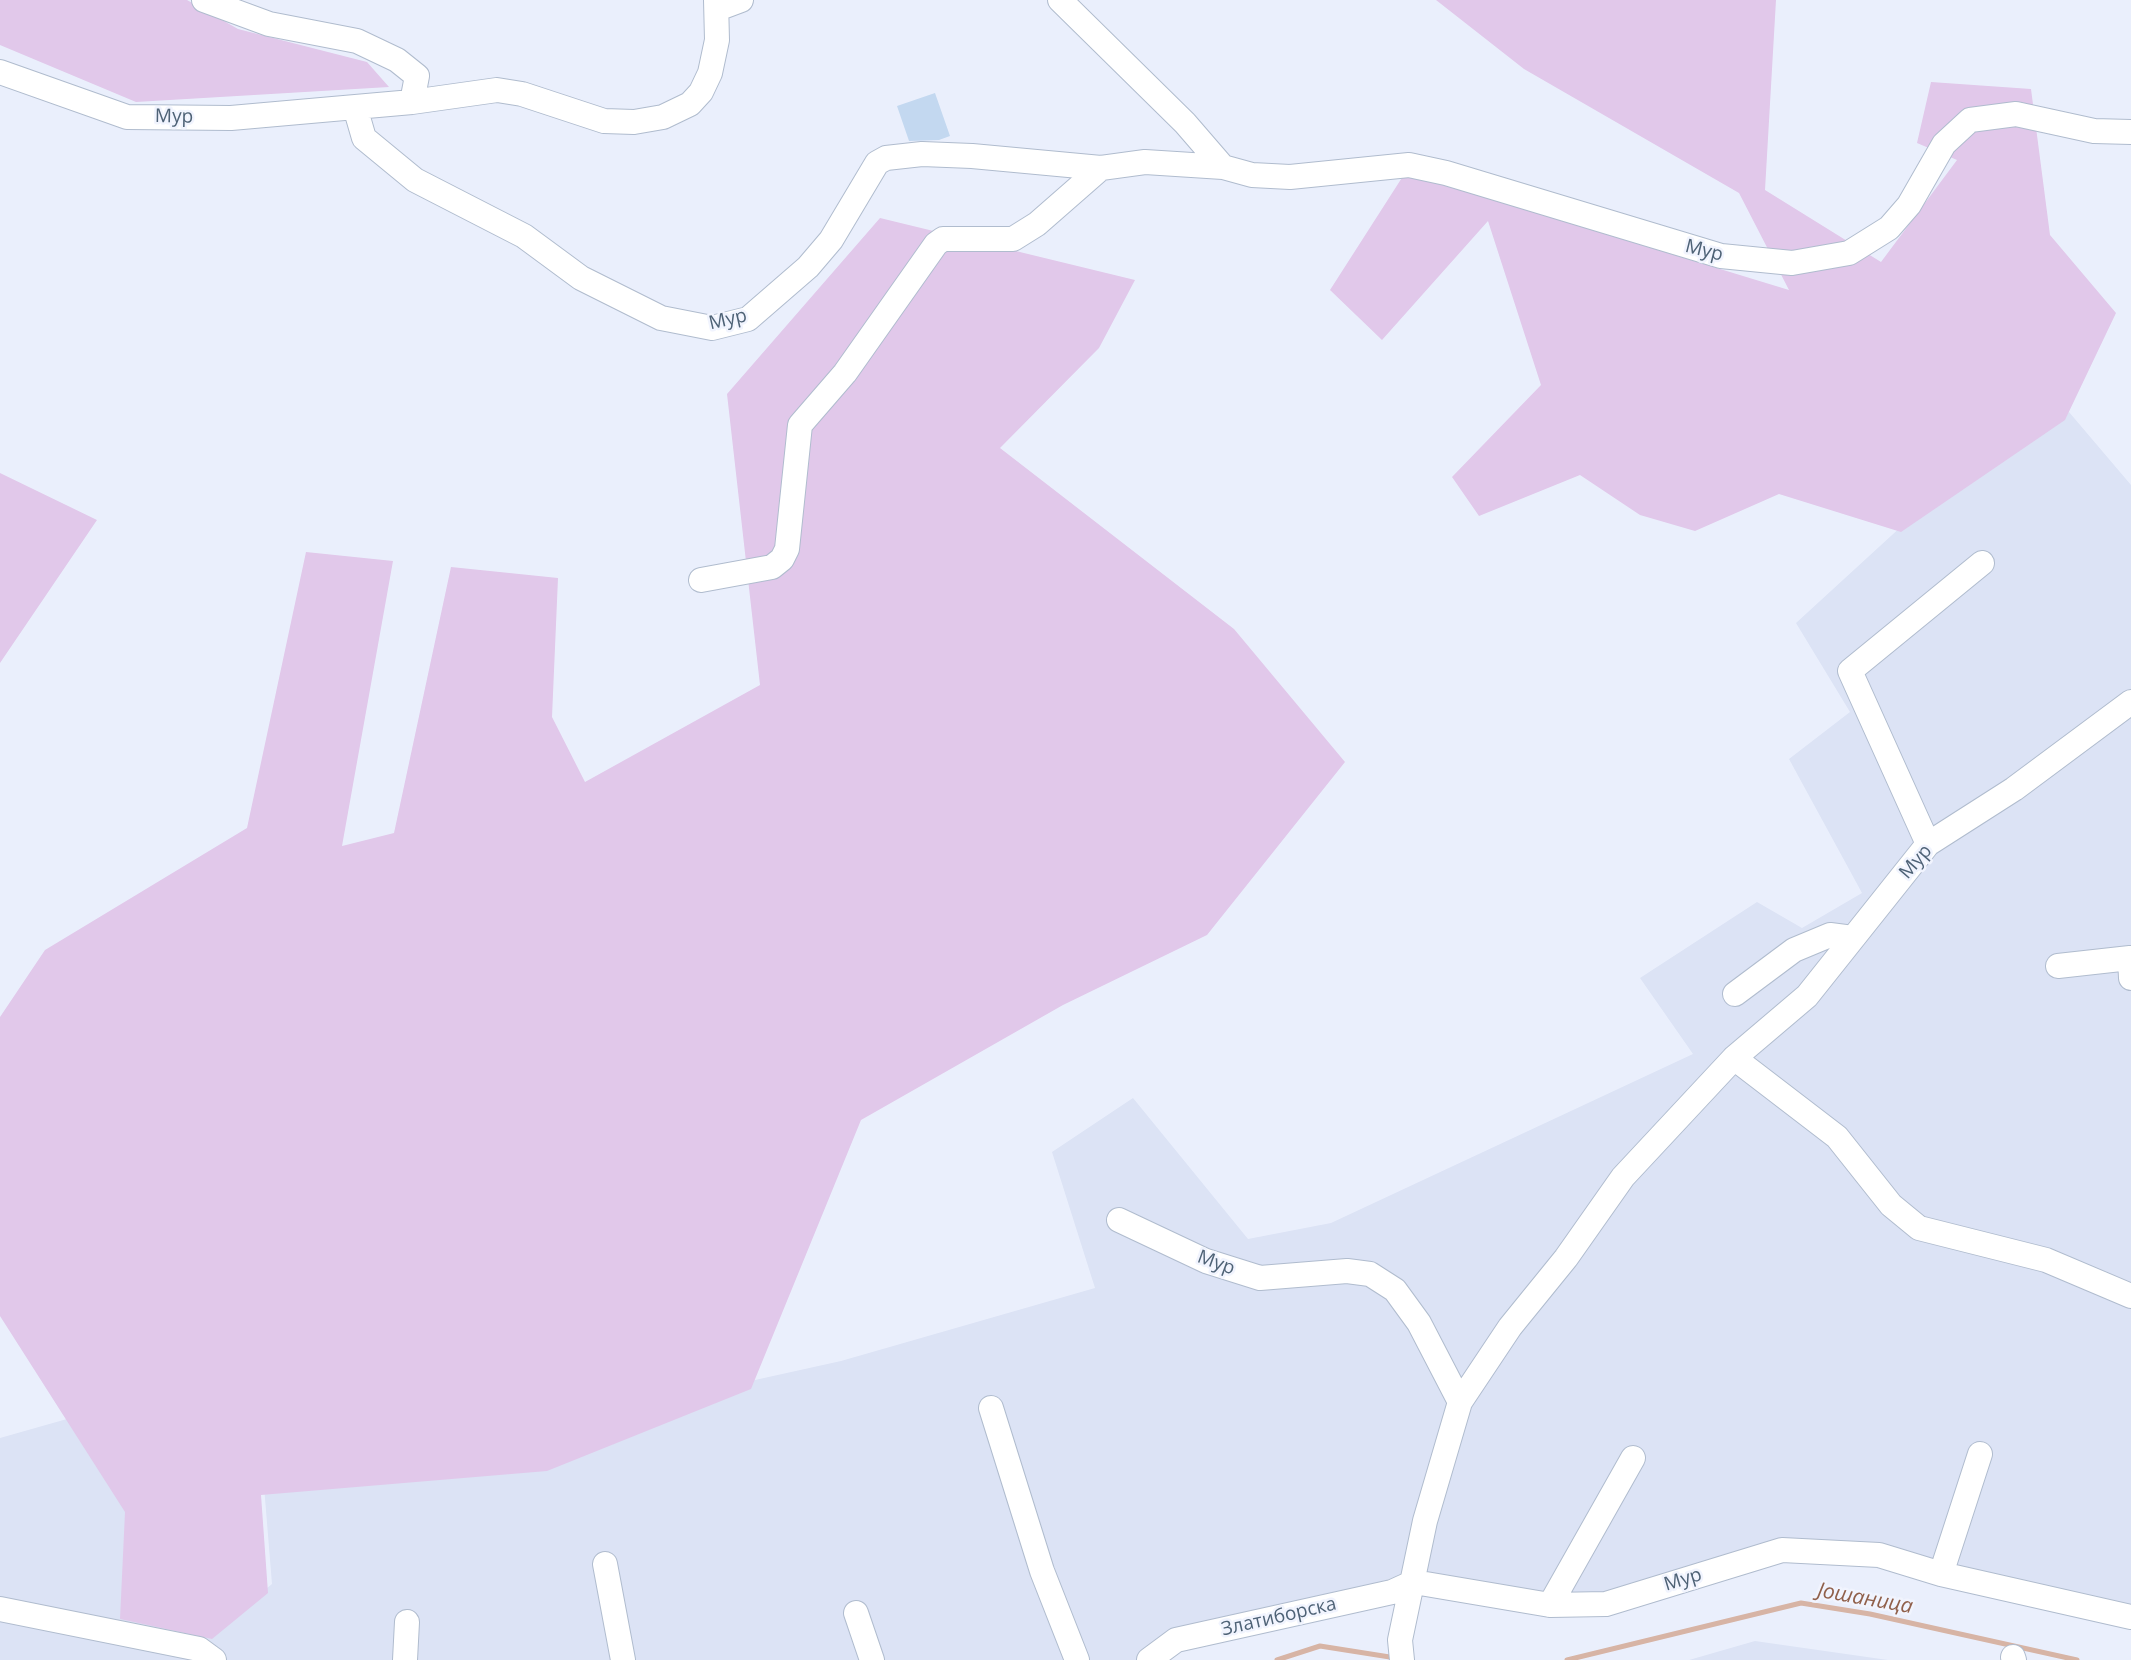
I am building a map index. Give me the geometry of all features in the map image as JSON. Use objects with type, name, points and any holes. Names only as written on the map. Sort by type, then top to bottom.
[{"type":"street","points":[[204,0],[269,24],[357,41],[397,60],[417,76],[412,102]]},
{"type":"street","name":"Мур","points":[[0,72],[127,117],[231,118],[412,102],[497,90],[522,94],[604,121],[634,122],[663,117],[690,104],[701,92],[710,73],[717,40],[716,5],[741,0]]},
{"type":"street","points":[[1060,0],[1185,123],[1223,167]]},
{"type":"street","name":"Мур","points":[[355,107],[364,138],[415,180],[524,236],[582,278],[661,318],[712,328],[748,319],[808,267],[831,240],[877,163],[886,158],[972,156],[1101,168],[1145,162],[1223,167],[1252,175],[1290,177],[1409,165],[1446,173],[1721,256],[1792,263],[1849,253],[1889,228],[1909,205],[1944,144],[1970,120],[2016,114],[2094,131],[2131,132]]},
{"type":"street","points":[[701,580],[772,567],[782,559],[787,549],[800,425],[845,373],[936,244],[943,239],[1013,239],[1037,224],[1101,168]]},
{"type":"street","points":[[1928,844],[1850,671],[1982,564]]},
{"type":"street","name":"Мур","points":[[2131,702],[2014,789],[1928,844],[1807,996],[1734,1058],[1623,1177],[1566,1258],[1510,1327],[1460,1402],[1424,1521],[1414,1582],[1550,1605],[1606,1604],[1782,1550],[1880,1555],[1941,1574],[2131,1617]]},
{"type":"street","points":[[1735,994],[1794,950],[1830,935],[1853,938]]},
{"type":"street","points":[[2058,966],[2130,958],[2131,978]]},
{"type":"street","points":[[1734,1058],[1837,1136],[1891,1205],[1919,1228],[2046,1260],[2131,1296]]},
{"type":"street","name":"Мур","points":[[1119,1220],[1206,1261],[1260,1278],[1347,1271],[1370,1274],[1395,1290],[1419,1323],[1460,1402]]},
{"type":"street","points":[[991,1408],[1042,1571],[1077,1660]]},
{"type":"street","points":[[1941,1574],[1980,1454]]},
{"type":"street","points":[[1550,1605],[1633,1458]]},
{"type":"street","points":[[605,1564],[623,1660]]},
{"type":"street","points":[[1402,1660],[1401,1640],[1414,1582]]},
{"type":"street","name":"Златиборска","points":[[1149,1660],[1176,1640],[1392,1592],[1414,1582]]},
{"type":"street","points":[[0,1609],[200,1649],[214,1660]]},
{"type":"street","points":[[856,1614],[872,1660]]},
{"type":"street","points":[[405,1660],[407,1622]]},
{"type":"shaded area","points":[[0,0],[187,0],[238,29],[367,62],[389,87],[136,102],[0,45]]},
{"type":"shaded area","points":[[1436,0],[1776,0],[1765,190],[1881,262],[1957,160],[1917,143],[1931,82],[2031,89],[2050,235],[2116,313],[2065,420],[1901,532],[1779,494],[1695,531],[1640,515],[1580,475],[1479,516],[1452,477],[1541,385],[1488,221],[1382,340],[1330,290],[1405,173],[1789,290],[1739,193],[1524,69]]},
{"type":"shaded area","points":[[880,218],[1135,280],[1099,348],[1000,448],[1234,629],[1345,762],[1207,935],[1063,1005],[861,1120],[751,1389],[547,1471],[261,1495],[268,1593],[212,1639],[120,1619],[125,1512],[0,1316],[0,1017],[45,950],[247,828],[306,552],[393,561],[342,846],[394,833],[451,567],[558,578],[552,717],[585,782],[760,685],[727,394]]},
{"type":"shaded area","points":[[2069,412],[2131,485],[2131,1607],[1786,1541],[1610,1595],[1554,1597],[1416,1572],[1297,1604],[1141,1660],[0,1660],[0,1438],[74,1417],[216,1630],[272,1584],[264,1486],[551,1463],[755,1380],[841,1361],[1095,1288],[1052,1152],[1133,1098],[1248,1239],[1331,1223],[1693,1054],[1640,978],[1757,902],[1802,928],[1862,893],[1789,759],[1850,712],[1796,623],[1904,524]]},
{"type":"shaded area","points":[[0,473],[97,520],[0,663]]},
{"type":"shaded area","points":[[1755,1641],[1888,1660],[1689,1660]]},
{"type":"building","points":[[935,93],[950,136],[939,140],[909,141],[897,106]]},
{"type":"waterway","name":"Јошаница","points":[[1567,1660],[1801,1603],[1870,1614],[2077,1660]]},
{"type":"waterway","name":"Јошаница","points":[[1277,1660],[1320,1646],[1396,1658]]}]
